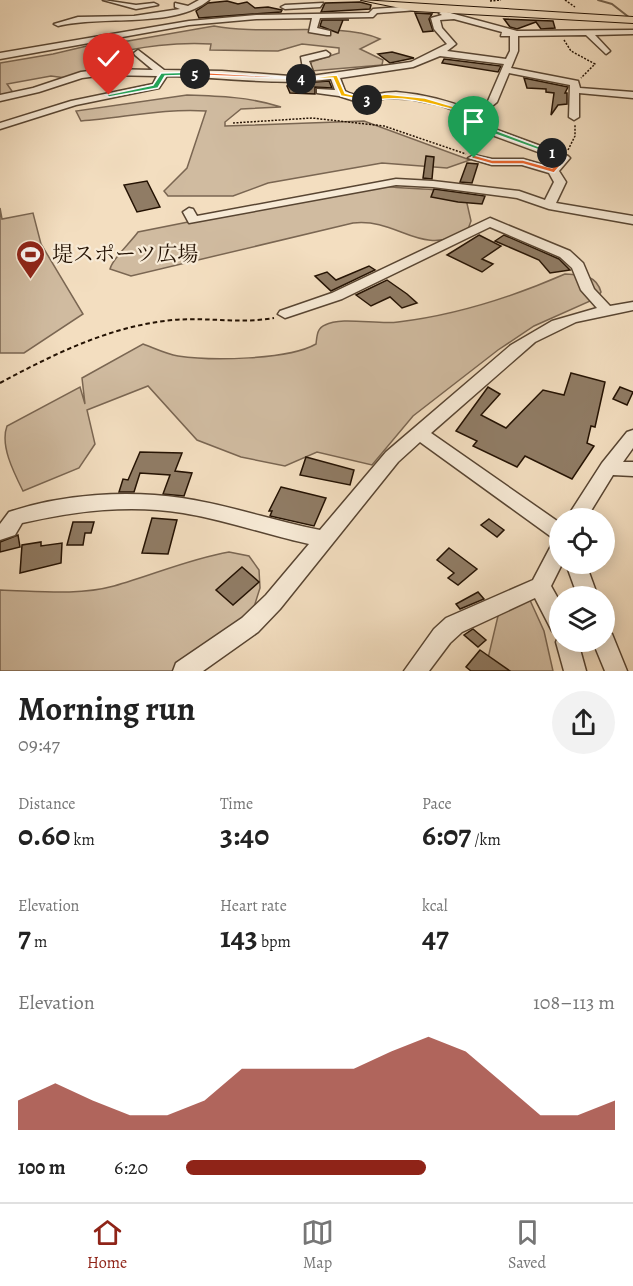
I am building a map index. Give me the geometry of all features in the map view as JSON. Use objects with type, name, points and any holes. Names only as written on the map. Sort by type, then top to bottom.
[{"type":"main road","points":[[366,0],[438,10],[633,20]]},
{"type":"street","points":[[107,0],[136,7],[174,5],[187,9]]},
{"type":"street","points":[[58,24],[78,19],[134,18],[187,9],[205,0]]},
{"type":"street","points":[[277,0],[295,17]]},
{"type":"street","points":[[285,7],[314,3]]},
{"type":"street","points":[[0,56],[189,23],[229,19],[373,15],[373,11],[415,8]]},
{"type":"street","points":[[187,9],[189,23]]},
{"type":"street","points":[[221,9],[229,19]]},
{"type":"street","points":[[438,10],[451,17],[514,33]]},
{"type":"street","points":[[317,16],[312,30],[327,33]]},
{"type":"street","points":[[0,98],[92,73],[222,74],[297,80],[413,64],[439,53],[452,41],[438,29],[435,18],[451,17]]},
{"type":"street","points":[[592,18],[616,33]]},
{"type":"street","points":[[493,36],[514,33],[561,35],[633,32]]},
{"type":"street","points":[[514,33],[515,44],[508,66],[492,102],[475,115],[474,121],[477,126],[564,158],[554,171]]},
{"type":"street","points":[[589,34],[606,51]]},
{"type":"street","points":[[138,53],[163,75]]},
{"type":"street","points":[[439,53],[508,66],[575,87],[633,95]]},
{"type":"street","points":[[309,74],[304,59],[326,54]]},
{"type":"street","points":[[286,69],[322,78]]},
{"type":"street","points":[[0,126],[93,98],[147,89],[159,83],[163,75]]},
{"type":"street","points":[[335,76],[342,93]]},
{"type":"street","points":[[574,117],[575,87]]},
{"type":"street","points":[[321,91],[342,93],[367,100],[387,95],[438,102],[475,115]]},
{"type":"street","points":[[474,158],[492,162],[523,162],[554,171],[560,182],[549,204]]},
{"type":"street","points":[[189,212],[193,220],[396,182],[433,184],[519,195],[549,204],[633,220]]},
{"type":"street","points":[[285,314],[338,296],[490,222],[565,254],[578,266],[588,290],[607,311]]},
{"type":"street","points":[[184,671],[250,625],[326,539],[392,457],[533,334],[557,322],[633,306]]},
{"type":"street","points":[[419,433],[549,526]]},
{"type":"street","points":[[583,508],[608,468],[633,436]]},
{"type":"street","points":[[608,468],[633,469]]},
{"type":"street","points":[[0,532],[8,529],[16,517],[64,505],[160,503],[202,510],[278,531],[326,539]]},
{"type":"street","points":[[415,671],[442,636],[454,625],[540,586],[549,569]]},
{"type":"street","points":[[540,586],[549,603]]},
{"type":"street","points":[[570,652],[575,671]]},
{"type":"street","points":[[608,652],[615,671]]},
{"type":"path","points":[[561,35],[571,51],[595,64],[575,87]]},
{"type":"path","points":[[113,36],[118,40],[114,42],[138,53]]},
{"type":"path","points":[[564,158],[575,136],[574,117]]},
{"type":"path","points":[[233,123],[312,118],[384,126],[474,158]]},
{"type":"path","points":[[0,382],[41,361],[132,326],[174,320],[221,319],[254,322],[285,314]]},
{"type":"shaded area","points":[[214,26],[233,29],[322,30],[363,34],[380,39],[360,49],[383,60],[382,65],[311,71],[311,62],[339,53],[339,48],[302,44],[278,51],[210,50],[211,44],[159,46],[107,56],[122,61],[66,78],[51,76],[7,84],[16,97],[0,99],[0,63],[108,41],[128,41]]},
{"type":"shaded area","points":[[187,95],[246,99],[281,107],[241,109],[225,122],[225,126],[364,121],[470,160],[447,168],[382,163],[268,183],[233,196],[168,196],[164,191],[187,168],[206,111],[159,112],[81,121],[76,111]]},
{"type":"shaded area","points":[[384,186],[436,190],[466,199],[471,221],[467,232],[450,239],[421,239],[384,226],[353,223],[131,276],[110,269],[138,232],[358,188]]},
{"type":"shaded area","name":"堤スポーツ広場","points":[[0,208],[2,219],[33,213],[41,244],[83,314],[24,353],[0,353]]},
{"type":"shaded area","points":[[565,274],[582,275],[592,279],[601,292],[597,298],[534,326],[498,350],[413,416],[372,465],[317,452],[285,466],[241,457],[197,440],[148,386],[87,410],[95,444],[79,468],[23,491],[6,450],[7,426],[80,387],[85,404],[82,378],[143,344],[169,354],[192,358],[229,359],[269,356],[316,344],[320,328],[332,322],[390,323],[441,315],[504,298]]},
{"type":"shaded area","points":[[229,552],[249,556],[259,570],[260,588],[249,623],[196,671],[0,671],[0,590],[57,592],[100,589]]},
{"type":"shaded area","points":[[529,598],[544,631],[553,671],[485,671],[502,599]]},
{"type":"building","points":[[227,1],[238,4],[247,2],[255,8],[268,7],[282,10],[281,12],[199,18],[196,11],[208,3]]},
{"type":"building","points":[[360,2],[371,5],[370,9],[321,12],[325,3]]},
{"type":"building","points":[[415,13],[432,14],[429,19],[433,31],[423,32]]},
{"type":"building","points":[[504,19],[553,21],[555,28],[541,29],[536,22],[517,29],[510,27]]},
{"type":"building","points":[[322,20],[343,20],[338,33],[320,26]]},
{"type":"building","points":[[392,52],[414,58],[390,63],[378,54]]},
{"type":"building","points":[[444,59],[501,66],[498,72],[442,63]]},
{"type":"building","points":[[524,78],[568,87],[565,93],[567,93],[567,104],[558,105],[551,115],[554,93],[546,92],[546,89],[527,88]]},
{"type":"building","points":[[329,81],[332,88],[315,87],[315,94],[290,93],[287,86],[288,84]]},
{"type":"building","points":[[426,156],[434,157],[432,179],[423,178]]},
{"type":"building","points":[[467,163],[478,164],[472,183],[460,182]]},
{"type":"building","points":[[147,181],[160,207],[137,212],[124,185]]},
{"type":"building","points":[[434,189],[485,196],[482,204],[458,202],[431,197]]},
{"type":"building","points":[[479,235],[501,246],[482,259],[493,264],[482,272],[447,255]]},
{"type":"building","points":[[504,235],[559,259],[570,270],[550,273],[539,260],[495,241]]},
{"type":"building","points":[[369,266],[375,270],[331,291],[315,276],[327,272],[336,280]]},
{"type":"building","points":[[387,280],[417,303],[402,308],[390,297],[371,306],[356,295]]},
{"type":"building","points":[[571,373],[605,382],[595,427],[591,426],[587,443],[594,446],[572,479],[525,456],[517,467],[473,446],[477,441],[456,431],[488,387],[500,394],[481,415],[506,428],[543,390],[564,395]]},
{"type":"building","points":[[620,387],[633,392],[627,405],[613,399]]},
{"type":"building","points":[[140,452],[182,453],[175,471],[192,473],[184,496],[163,494],[170,475],[140,473],[134,492],[119,492],[123,479],[128,480]]},
{"type":"building","points":[[306,457],[354,470],[350,485],[300,475]]},
{"type":"building","points":[[281,487],[326,498],[314,526],[270,516],[272,511],[269,511]]},
{"type":"building","points":[[152,518],[177,520],[168,554],[142,553]]},
{"type":"building","points":[[489,519],[504,530],[497,537],[481,525]]},
{"type":"building","points":[[73,522],[94,522],[91,533],[85,533],[83,545],[67,545]]},
{"type":"building","points":[[18,535],[20,547],[0,552],[0,542]]},
{"type":"building","points":[[41,542],[41,546],[62,543],[61,563],[20,573],[22,545]]},
{"type":"building","points":[[449,548],[477,569],[458,585],[448,578],[454,573],[437,560]]},
{"type":"building","points":[[242,567],[259,582],[233,605],[216,590]]},
{"type":"building","points":[[478,592],[484,599],[460,609],[456,604]]},
{"type":"building","points":[[473,629],[486,640],[478,647],[464,635]]},
{"type":"building","points":[[480,650],[510,671],[471,671],[466,667]]},
{"type":"waterway","points":[[598,0],[612,4],[630,18]]},
{"type":"place","name":"堤スポーツ広場","points":[[31,280]]},
{"type":"route","points":[[109,95],[156,86],[163,75],[222,74],[303,80],[335,76],[343,95],[367,100],[387,95],[425,99],[450,105],[475,115],[474,121],[477,126],[530,143],[564,158],[554,171],[523,162],[504,163],[474,158]]}]
